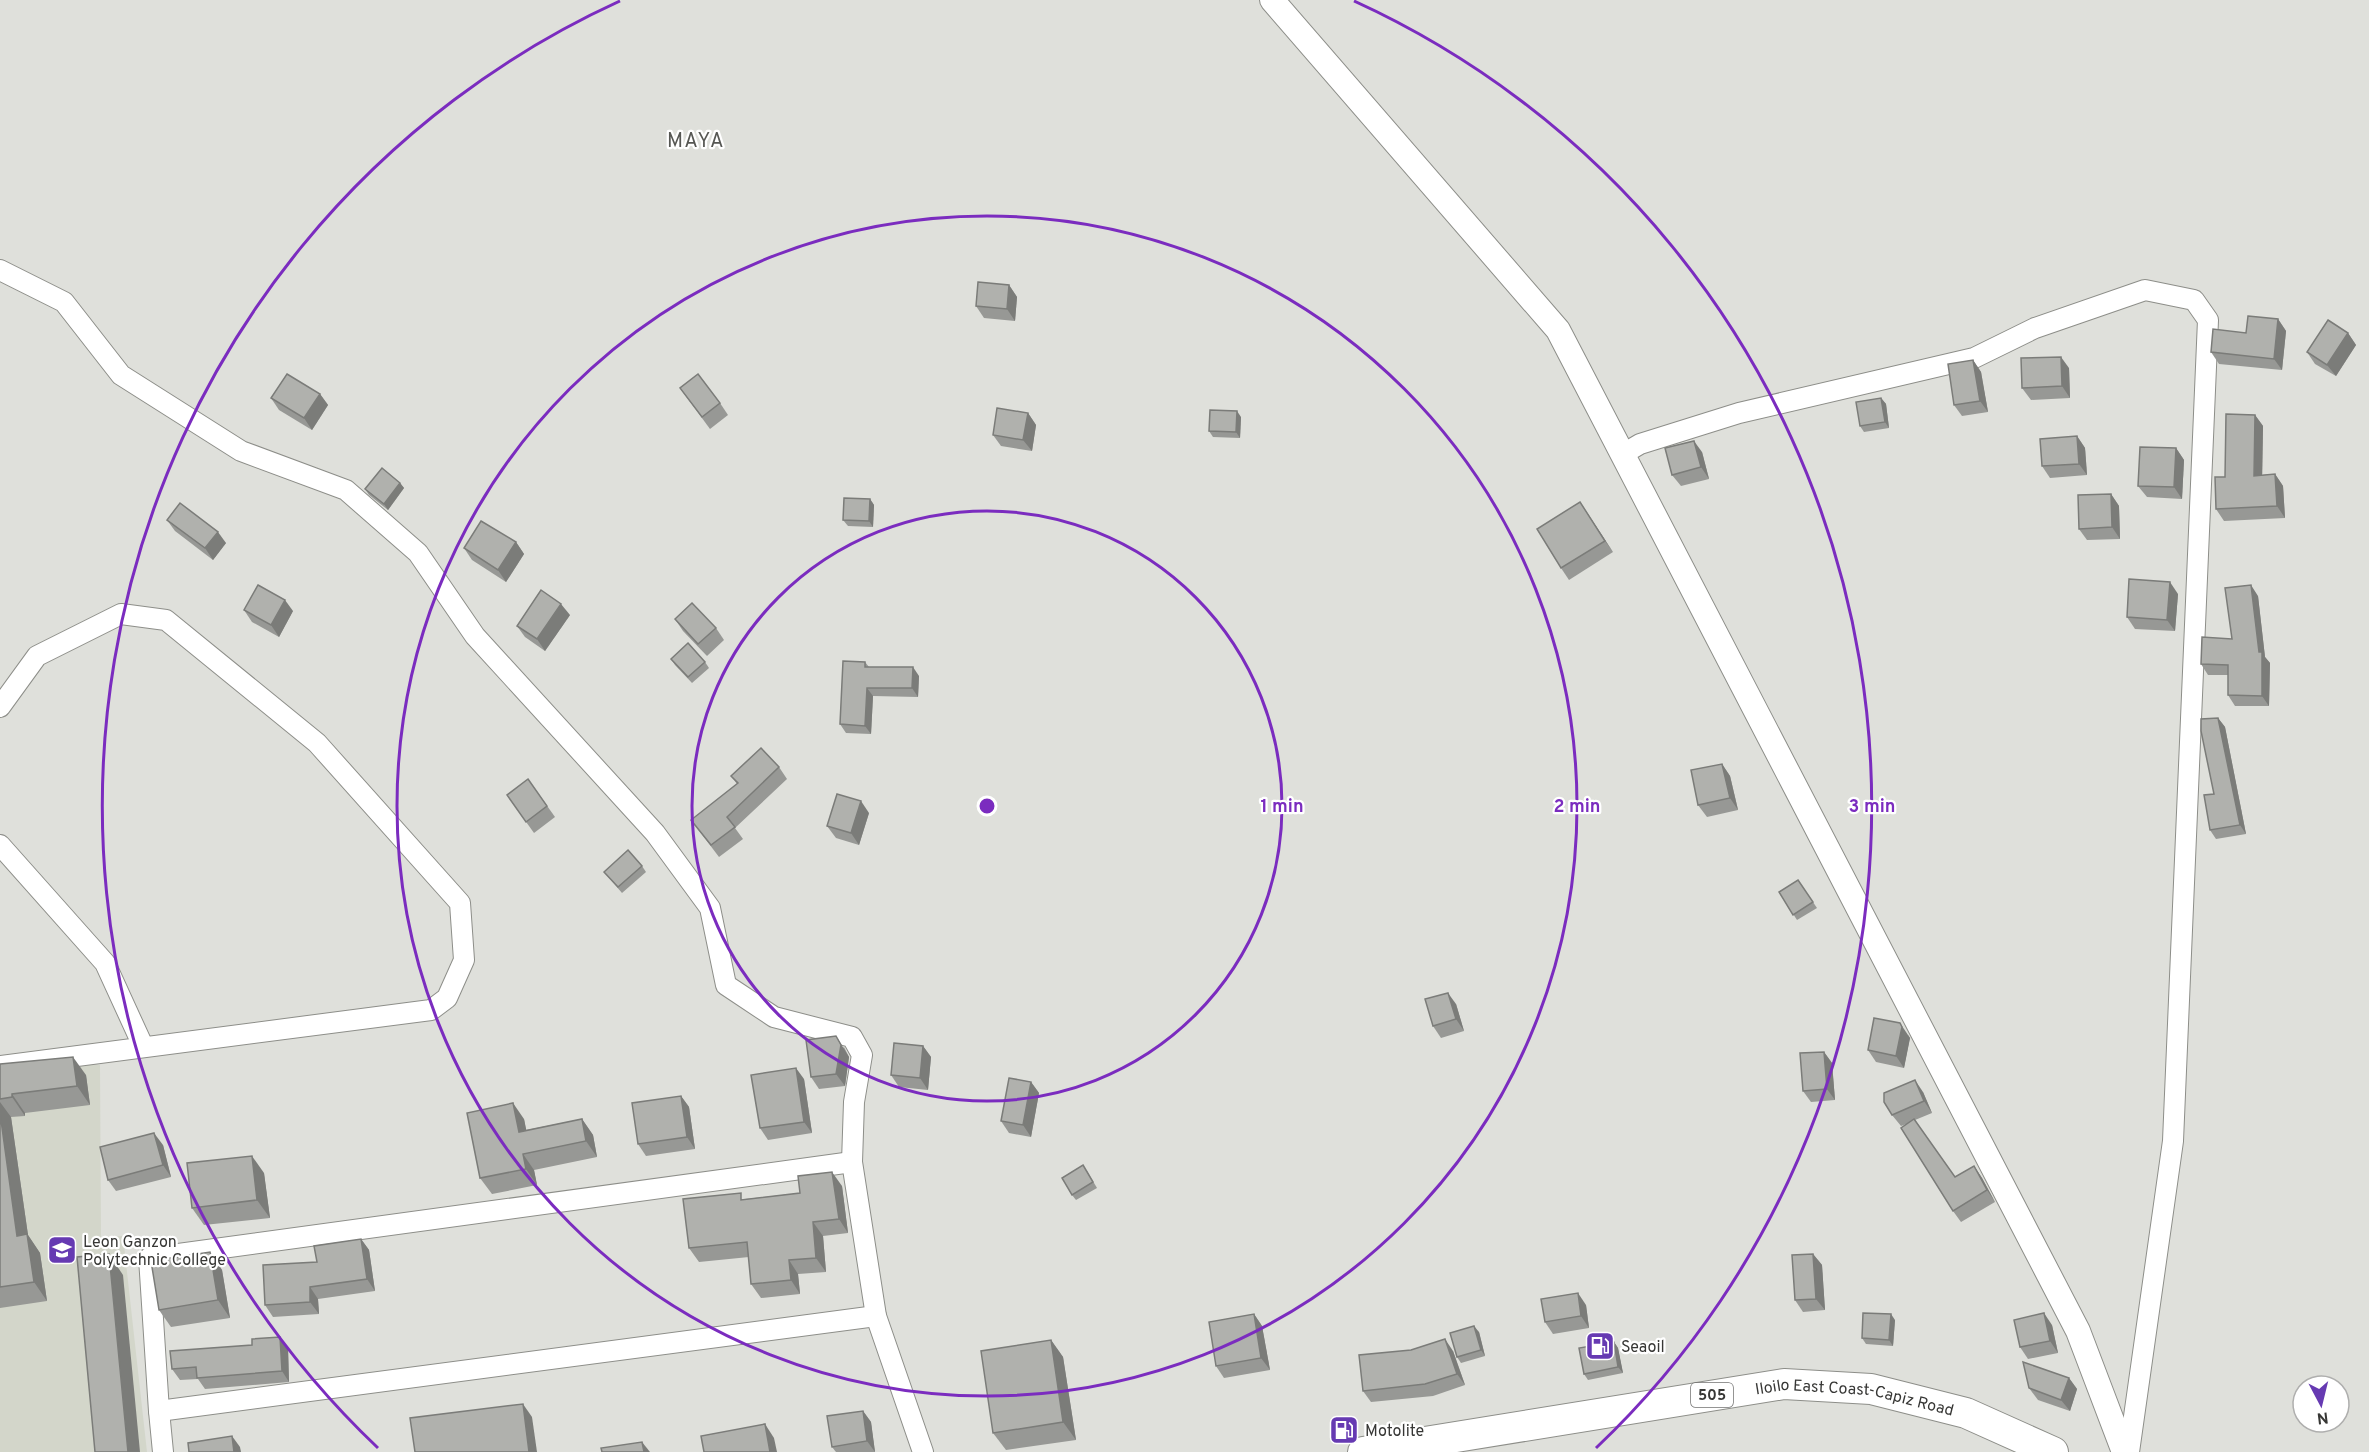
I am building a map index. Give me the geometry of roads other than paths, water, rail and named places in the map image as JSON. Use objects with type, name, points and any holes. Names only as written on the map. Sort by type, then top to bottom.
[{"type":"main road","name":"Iloilo East Coast-Capiz Road","points":[[1364,1452],[1784,1384],[1871,1389],[1924,1402],[1966,1413],[2053,1452]]},
{"type":"street","points":[[1272,0],[1558,330],[2078,1331],[2124,1452]]},
{"type":"street","points":[[0,270],[63,302],[121,375],[241,451],[346,490],[418,553],[475,636],[655,833],[710,908],[726,985],[774,1017],[852,1037],[862,1055],[854,1102],[852,1162],[876,1316],[924,1452]]},
{"type":"street","points":[[1623,454],[1640,444],[1739,413],[1974,358],[2036,328],[2145,290],[2194,300],[2208,320],[2173,1141],[2129,1452]]},
{"type":"street","points":[[0,707],[37,656],[121,614],[166,621],[317,743],[460,903],[464,960],[447,998],[431,1010],[0,1066]]},
{"type":"street","points":[[0,845],[105,963],[143,1046]]},
{"type":"street","points":[[163,1452],[149,1258],[852,1162]]},
{"type":"street","points":[[159,1411],[876,1316]]},
{"type":"place","name":"Leon Ganzon Polytechnic College","points":[[62,1250]]},
{"type":"place","name":"Seaoil","points":[[1600,1346]]},
{"type":"place","name":"Motolite","points":[[1344,1430]]},
{"type":"district","name":"MAYA","points":[[696,140]]}]
